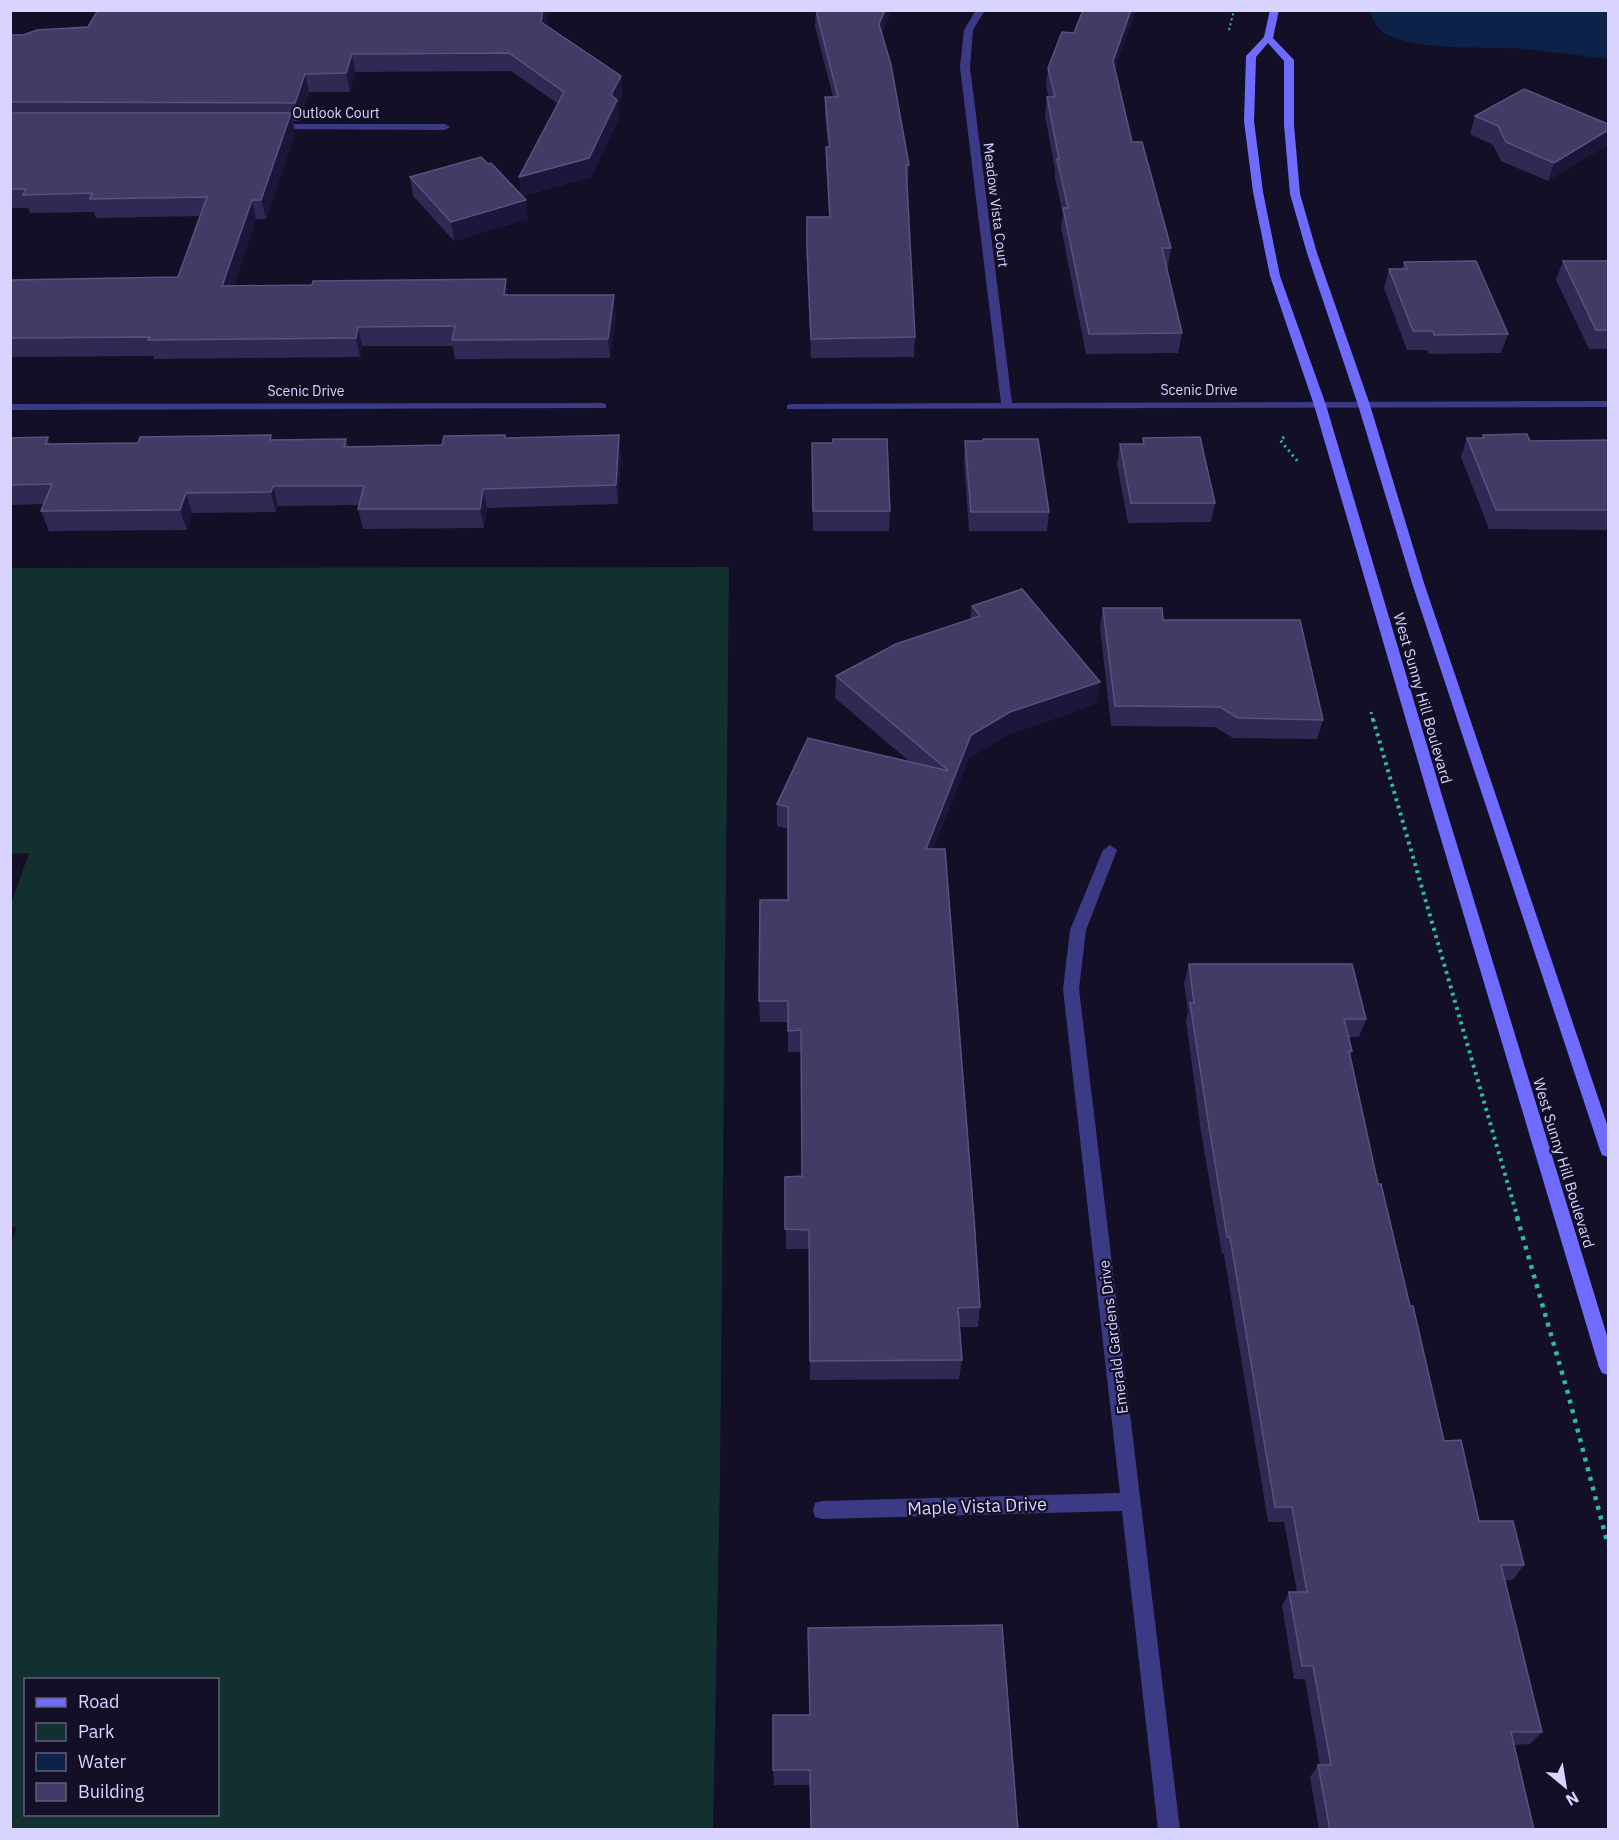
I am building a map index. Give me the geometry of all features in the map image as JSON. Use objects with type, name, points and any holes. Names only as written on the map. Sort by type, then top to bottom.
[{"type":"street","name":"Meadow Vista Court","points":[[981,10],[976,15],[965,42],[965,67],[1007,407]]},
{"type":"street","name":"West Sunny Hill Boulevard","points":[[1275,10],[1268,38],[1251,56],[1249,121],[1258,192],[1275,276],[1320,405],[1436,799],[1608,1367]]},
{"type":"street","name":"West Sunny Hill Boulevard","points":[[1268,38],[1289,60],[1289,125],[1295,194],[1312,253],[1364,405],[1418,583],[1608,1150]]},
{"type":"street","name":"Outlook Court","points":[[269,127],[445,127]]},
{"type":"street","name":"Scenic Drive","points":[[790,407],[1608,404]]},
{"type":"street","name":"Scenic Drive","points":[[10,407],[602,406]]},
{"type":"street","name":"Emerald Gardens Drive","points":[[1110,850],[1078,930],[1071,989],[1169,1830]]},
{"type":"street","name":"Maple Vista Drive","points":[[822,1510],[1132,1502]]},
{"type":"path","points":[[1290,434],[1280,440],[1298,460],[1301,472]]},
{"type":"path","points":[[1368,701],[1567,1390],[1608,1545]]},
{"type":"green space","points":[[729,567],[720,1478],[713,1829],[11,1829],[10,1244],[17,1228],[10,1226],[10,907],[29,853],[11,854],[11,568]]},
{"type":"water","points":[[1370,11],[1608,11],[1608,59],[1526,49],[1433,46],[1415,43],[1384,33],[1376,26]]},
{"type":"building","points":[[98,10],[543,10],[541,22],[621,76],[611,95],[617,100],[589,158],[519,177],[564,92],[509,53],[352,54],[346,73],[305,74],[295,103],[10,102],[10,35],[23,35],[37,30],[88,27]]},
{"type":"building","points":[[816,10],[885,10],[879,24],[891,65],[909,165],[906,165],[915,337],[811,339],[807,217],[830,217],[826,147],[830,147],[825,97],[838,97]]},
{"type":"building","points":[[1083,10],[1131,10],[1113,61],[1132,142],[1142,142],[1171,248],[1162,248],[1182,333],[1089,334],[1063,208],[1068,208],[1047,97],[1055,97],[1048,68],[1062,32],[1074,33]]},
{"type":"building","points":[[1524,89],[1608,124],[1608,130],[1554,163],[1506,142],[1498,126],[1475,116]]},
{"type":"building","points":[[10,113],[291,113],[261,200],[252,200],[222,286],[312,285],[313,281],[506,279],[504,295],[614,295],[608,339],[452,340],[455,326],[358,327],[356,338],[148,340],[150,337],[10,338],[10,280],[178,277],[207,197],[90,199],[92,193],[23,195],[26,189],[10,189]]},
{"type":"building","points":[[481,157],[488,164],[491,163],[526,200],[451,222],[410,177]]},
{"type":"building","points":[[1476,261],[1508,334],[1434,335],[1433,331],[1413,331],[1389,269],[1407,269],[1404,262]]},
{"type":"building","points":[[1563,261],[1608,261],[1608,330],[1596,330]]},
{"type":"building","points":[[1527,434],[1530,441],[1608,440],[1608,510],[1496,510],[1467,438],[1484,438],[1483,435]]},
{"type":"building","points":[[271,435],[270,440],[346,439],[344,447],[442,445],[444,436],[505,435],[505,438],[619,435],[616,485],[483,489],[480,509],[358,509],[364,486],[273,486],[271,492],[186,493],[180,510],[41,511],[52,484],[10,485],[10,438],[48,437],[46,444],[138,443],[140,437]]},
{"type":"building","points":[[1200,437],[1215,503],[1131,503],[1120,444],[1144,444],[1143,438]]},
{"type":"building","points":[[833,439],[887,439],[890,511],[813,511],[812,443],[833,443]]},
{"type":"building","points":[[983,439],[1038,439],[1049,512],[971,512],[965,441],[983,441]]},
{"type":"building","points":[[1022,589],[1100,682],[1010,712],[971,735],[926,849],[945,849],[980,1307],[958,1308],[962,1360],[810,1361],[809,1230],[785,1229],[785,1177],[802,1176],[801,1030],[788,1031],[788,1001],[759,1001],[760,900],[788,900],[788,807],[777,804],[808,738],[949,771],[836,676],[896,644],[980,616],[972,606]]},
{"type":"building","points":[[1103,608],[1162,608],[1163,620],[1300,620],[1323,720],[1238,718],[1220,707],[1115,706]]},
{"type":"building","points":[[1189,964],[1352,964],[1366,1019],[1344,1019],[1352,1051],[1349,1051],[1378,1184],[1381,1184],[1410,1306],[1413,1306],[1444,1441],[1461,1440],[1479,1521],[1513,1521],[1524,1565],[1501,1565],[1542,1732],[1511,1732],[1534,1830],[1330,1830],[1318,1765],[1331,1765],[1313,1666],[1302,1666],[1289,1592],[1307,1592],[1292,1507],[1275,1507],[1207,1114],[1190,1003],[1194,1003]]},
{"type":"building","points":[[1002,1625],[1018,1830],[811,1830],[810,1770],[773,1770],[773,1715],[810,1715],[808,1628]]}]
